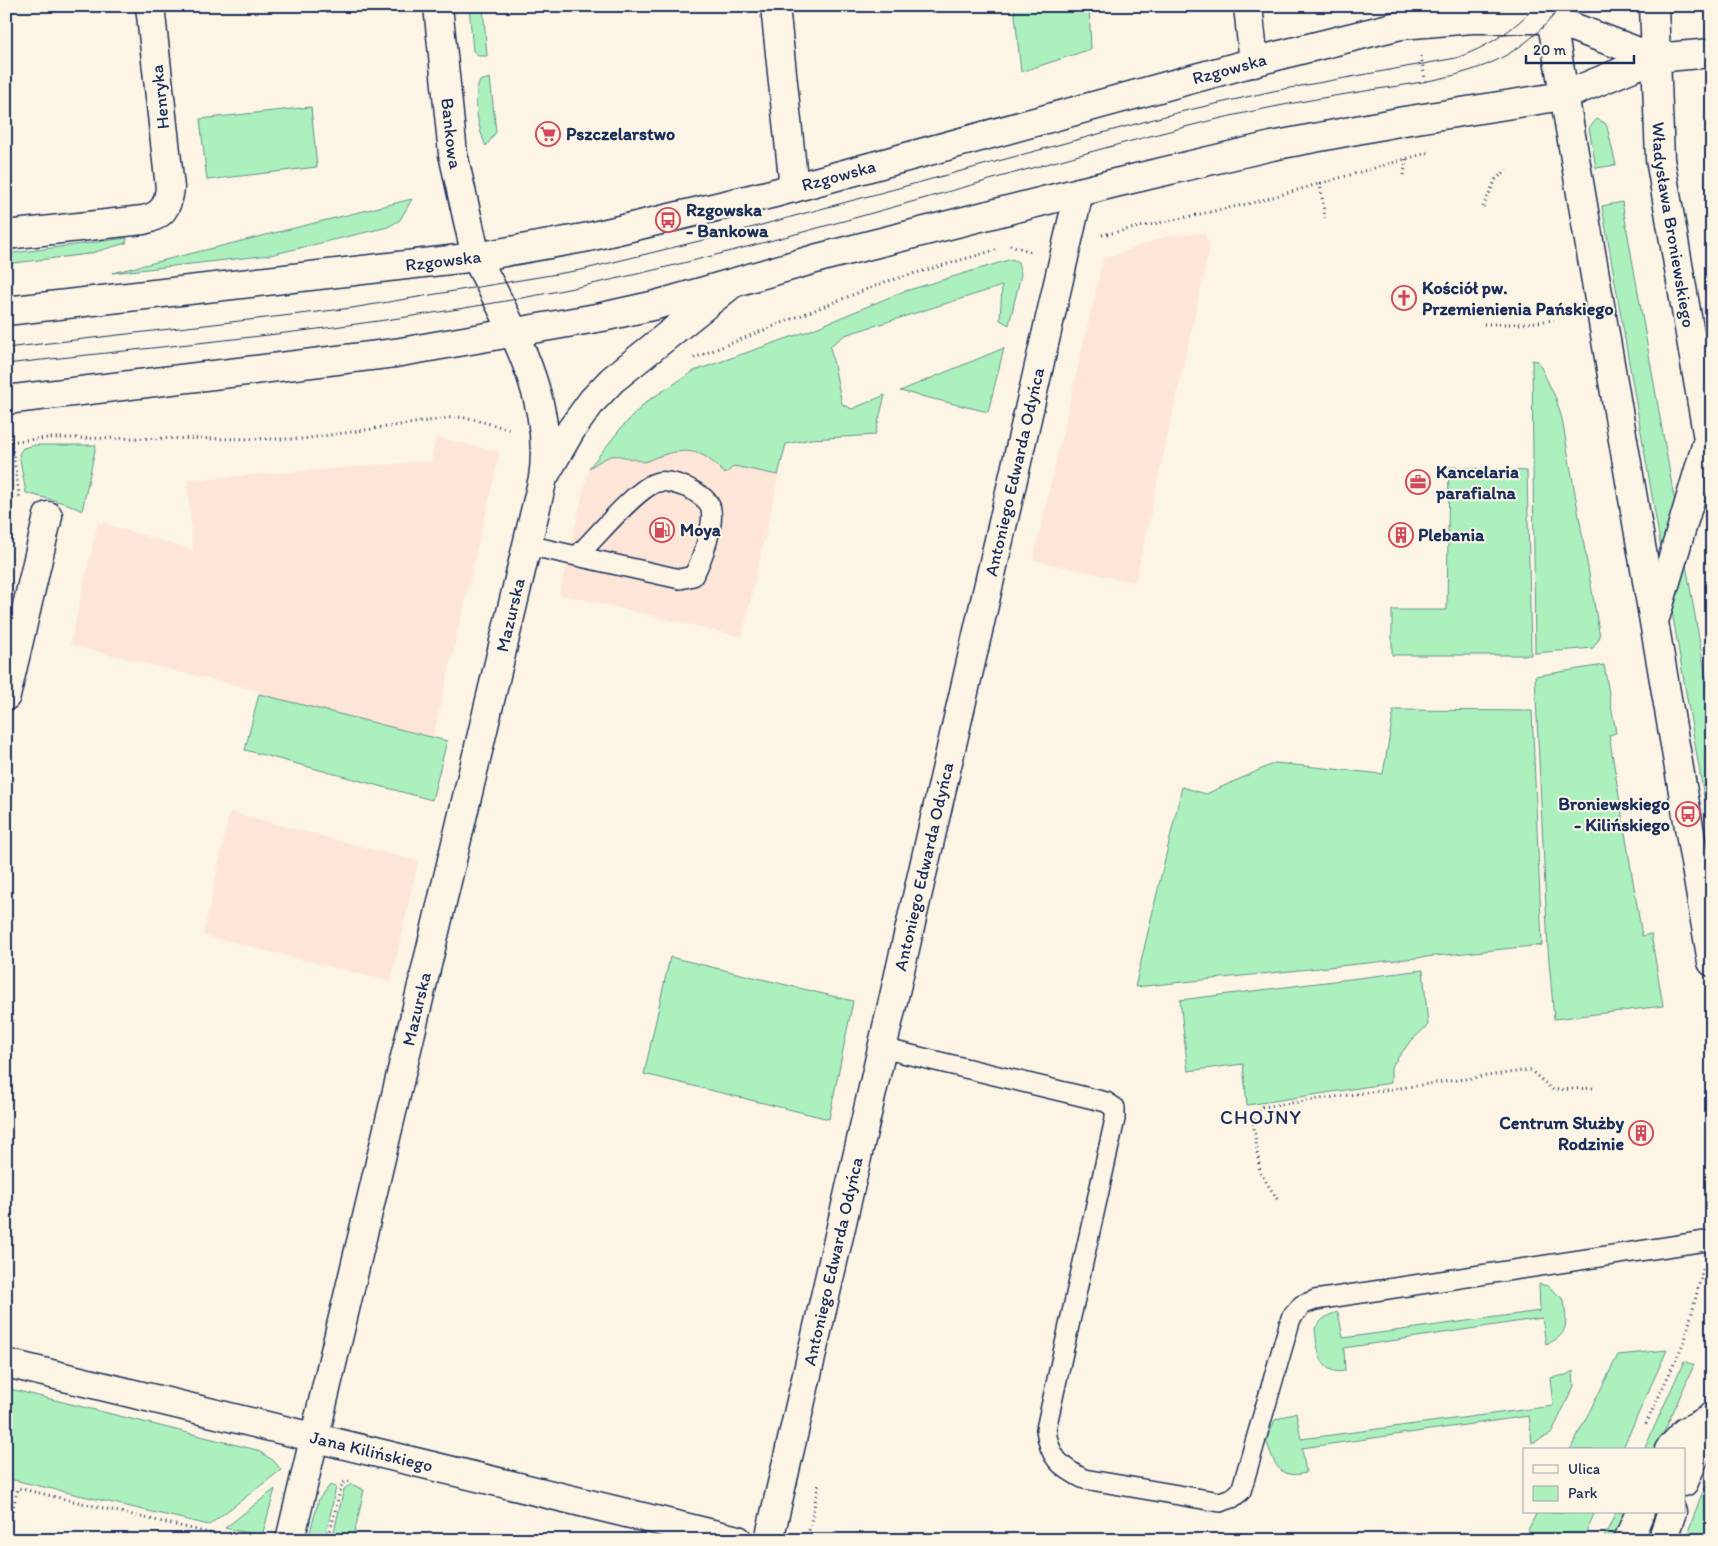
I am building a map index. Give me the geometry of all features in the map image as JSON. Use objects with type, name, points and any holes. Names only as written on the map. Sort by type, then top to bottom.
[{"type":"main road","name":"Henryka","points":[[6,235],[155,217],[164,210],[168,202],[170,188],[150,6]]},
{"type":"main road","name":"Bankowa","points":[[438,6],[453,154],[476,257],[514,334]]},
{"type":"main road","points":[[775,6],[794,188]]},
{"type":"main road","points":[[1248,6],[1254,63]]},
{"type":"main road","name":"Władysława Broniewskiego","points":[[1654,6],[1661,167],[1708,440],[1654,622]]},
{"type":"main road","name":"Rzgowska","points":[[6,311],[476,257],[650,224],[794,188],[1254,63],[1408,24],[1550,13],[1656,58]]},
{"type":"main road","name":"Władysława Broniewskiego","points":[[1550,13],[1712,962]]},
{"type":"main road","name":"Rzgowska","points":[[6,400],[395,354],[602,317],[733,283],[822,257],[1079,192],[1272,146],[1404,121],[1563,96],[1656,58],[1712,54]]},
{"type":"main road","name":"Antoniego Edwarda Odyńca","points":[[769,1540],[1079,192]]},
{"type":"main road","name":"Mazurska","points":[[543,478],[571,430],[592,401],[612,380],[733,283]]},
{"type":"main road","name":"Mazurska","points":[[290,1540],[543,478],[546,456],[545,431],[539,403],[514,334]]},
{"type":"main road","points":[[6,696],[48,516]]},
{"type":"main road","name":"Jana Kilińskiego","points":[[6,1363],[738,1540]]},
{"type":"main road","points":[[1671,1448],[1686,1432],[1711,1417]]},
{"type":"main road","points":[[1686,1477],[1711,1417]]},
{"type":"main road","points":[[1628,1540],[1639,1514]]},
{"type":"main road","points":[[1662,1540],[1671,1514]]},
{"type":"lane","points":[[527,545],[680,579],[693,576],[700,564],[712,516],[709,504],[694,491],[679,484],[659,482],[642,491],[577,556]]},
{"type":"lane","points":[[882,1048],[1106,1102],[1114,1108],[1115,1120],[1046,1429],[1048,1446],[1057,1460],[1068,1471],[1084,1479],[1220,1502],[1232,1498],[1241,1491],[1291,1318],[1302,1305],[1315,1300],[1579,1258],[1709,1240]]},
{"type":"path","points":[[1420,51],[1427,88]]},
{"type":"path","points":[[1098,236],[1252,203],[1438,150]]},
{"type":"path","points":[[1404,175],[1406,159]]},
{"type":"path","points":[[1483,207],[1496,179],[1507,170]]},
{"type":"path","points":[[1320,183],[1324,218]]},
{"type":"path","points":[[692,359],[886,282],[1012,245],[1032,252],[1039,250]]},
{"type":"path","points":[[1484,324],[1518,324],[1554,320]]},
{"type":"path","points":[[48,516],[20,502],[8,442],[48,438],[302,439],[456,417],[469,418],[503,429],[545,431]]},
{"type":"path","points":[[1277,1198],[1260,1172],[1253,1121],[1262,1107],[1530,1070],[1553,1090],[1594,1088]]},
{"type":"path","points":[[1642,1433],[1685,1340],[1701,1284],[1709,1240]]},
{"type":"path","points":[[328,1540],[342,1483],[352,1480]]},
{"type":"path","points":[[807,1540],[819,1483]]},
{"type":"path","points":[[6,1535],[18,1488],[239,1540]]},
{"type":"shaded area","points":[[1204,233],[1210,247],[1135,583],[1033,560],[1103,259],[1167,236]]},
{"type":"shaded area","points":[[694,371],[786,444],[742,637],[559,594],[589,468],[622,427],[646,402]]},
{"type":"shaded area","points":[[436,437],[500,452],[433,738],[259,694],[259,691],[70,645],[98,522],[193,550],[187,480],[431,461]]},
{"type":"shaded area","points":[[230,812],[418,861],[391,982],[203,935]]},
{"type":"green space","points":[[469,6],[483,6],[487,56],[479,56],[473,51]]},
{"type":"green space","points":[[1014,6],[1089,6],[1091,49],[1021,72]]},
{"type":"green space","points":[[490,78],[496,132],[486,146],[478,122],[476,96],[480,81]]},
{"type":"green space","points":[[311,107],[317,167],[207,180],[200,119]]},
{"type":"green space","points":[[1597,119],[1605,123],[1607,127],[1616,165],[1596,168],[1589,128]]},
{"type":"green space","points":[[412,199],[400,220],[388,227],[270,255],[112,273]]},
{"type":"green space","points":[[1622,202],[1712,712],[1712,843],[1602,206]]},
{"type":"green space","points":[[127,238],[126,243],[88,254],[6,264],[6,254]]},
{"type":"green space","points":[[1012,259],[1018,262],[1021,274],[1009,325],[1000,320],[1002,286],[845,335],[830,346],[842,404],[852,409],[885,395],[875,435],[811,439],[786,444],[778,475],[734,466],[725,474],[703,455],[686,451],[669,453],[645,462],[621,456],[611,456],[589,468],[622,427],[646,402],[694,371],[811,330],[902,292]]},
{"type":"green space","points":[[1004,348],[988,412],[900,391]]},
{"type":"green space","points":[[1532,360],[1538,361],[1556,399],[1562,419],[1600,637],[1593,648],[1535,653]]},
{"type":"green space","points":[[35,445],[96,445],[82,511],[68,504],[26,493],[19,454],[23,448]]},
{"type":"green space","points":[[1449,467],[1527,471],[1531,655],[1392,655],[1392,610],[1447,610]]},
{"type":"green space","points":[[1604,665],[1616,733],[1609,735],[1642,936],[1651,934],[1663,1006],[1554,1019],[1548,949],[1535,676]]},
{"type":"green space","points":[[259,694],[447,741],[432,800],[245,750]]},
{"type":"green space","points":[[1394,710],[1532,711],[1542,945],[1135,987],[1182,787],[1206,794],[1275,763],[1383,774]]},
{"type":"green space","points":[[670,957],[853,1001],[829,1119],[644,1074]]},
{"type":"green space","points":[[1423,970],[1428,1025],[1409,1043],[1391,1067],[1391,1083],[1247,1105],[1243,1064],[1188,1071],[1180,1000]]},
{"type":"green space","points":[[1539,1284],[1548,1286],[1564,1300],[1566,1321],[1563,1332],[1560,1336],[1546,1344],[1542,1318],[1344,1348],[1345,1371],[1330,1369],[1321,1359],[1315,1328],[1325,1318],[1334,1313],[1338,1312],[1343,1338],[1540,1311]]},
{"type":"green space","points":[[1667,1350],[1623,1448],[1571,1448],[1618,1355]]},
{"type":"green space","points":[[1684,1361],[1694,1365],[1657,1448],[1645,1448]]},
{"type":"green space","points":[[1573,1371],[1574,1386],[1551,1434],[1532,1443],[1529,1416],[1302,1448],[1306,1473],[1289,1474],[1278,1467],[1266,1440],[1275,1420],[1296,1412],[1301,1439],[1553,1406],[1550,1378],[1566,1375]]},
{"type":"green space","points":[[6,1388],[257,1450],[274,1461],[281,1470],[209,1525],[9,1479],[6,1489]]},
{"type":"green space","points":[[1712,1476],[1712,1540],[1685,1540],[1701,1496]]},
{"type":"green space","points":[[351,1484],[364,1490],[353,1540],[332,1540],[344,1489]]},
{"type":"green space","points":[[330,1485],[336,1487],[325,1540],[308,1540],[319,1499]]},
{"type":"green space","points":[[275,1489],[262,1536],[225,1528]]},
{"type":"green space","points":[[1536,1514],[1594,1514],[1582,1540],[1523,1540]]},
{"type":"green space","points":[[1615,1514],[1626,1514],[1615,1540],[1603,1540]]},
{"type":"tram line","points":[[6,348],[352,308],[581,270],[728,234],[1180,112],[1273,91],[1456,58],[1479,49],[1499,37],[1536,6]]},
{"type":"tram line","points":[[6,364],[296,332],[440,312],[512,300],[659,269],[1207,122],[1294,103],[1455,75],[1486,65],[1518,48],[1537,33],[1561,6]]},
{"type":"place","name":"Pszczelarstwo","points":[[548,134]]},
{"type":"place","name":"Rzgowska - Bankowa","points":[[668,220]]},
{"type":"place","name":"Kościół pw. Przemienienia Pańskiego","points":[[1404,298]]},
{"type":"place","name":"Kancelaria parafialna","points":[[1418,482]]},
{"type":"place","name":"Moya","points":[[662,530]]},
{"type":"place","name":"Plebania","points":[[1401,535]]},
{"type":"place","name":"Broniewskiego - Kilińskiego","points":[[1688,814]]},
{"type":"place","name":"Centrum Służby Rodzinie","points":[[1641,1133]]},
{"type":"district","name":"CHOJNY","points":[[1261,1117]]}]
